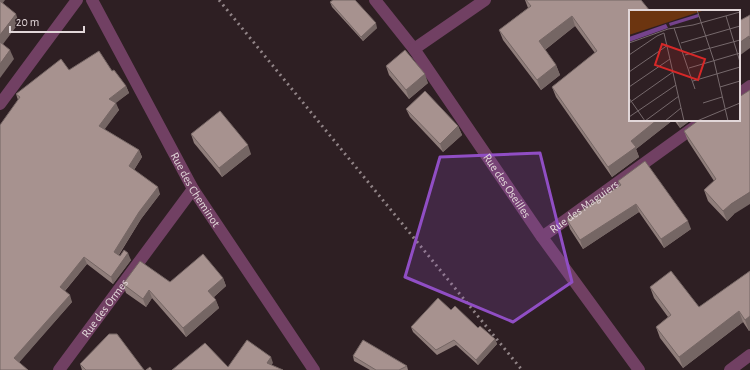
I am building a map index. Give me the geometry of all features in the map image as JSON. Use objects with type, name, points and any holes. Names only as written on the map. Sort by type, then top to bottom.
[{"type":"street","points":[[0,104],[77,0]]},
{"type":"street","name":"Rue des Cheminot","points":[[92,0],[193,189],[314,370]]},
{"type":"street","name":"Rue des Oseilles","points":[[376,0],[414,49],[542,237],[639,370]]},
{"type":"street","points":[[414,49],[485,0]]},
{"type":"street","points":[[740,93],[750,86]]},
{"type":"street","name":"Rue des Maguiers","points":[[542,237],[703,121]]},
{"type":"street","name":"Rue des Ormes","points":[[59,370],[193,189]]},
{"type":"street","points":[[730,370],[750,355]]},
{"type":"highlighted area","points":[[540,153],[572,282],[513,322],[405,277],[440,157]]},
{"type":"building","points":[[333,0],[355,0],[376,23],[361,37],[330,2]]},
{"type":"building","points":[[526,0],[641,0],[649,10],[629,10],[629,121],[656,121],[631,141],[636,147],[608,167],[552,87],[597,51],[572,16],[539,41],[556,65],[537,80],[499,30],[531,6]]},
{"type":"building","points":[[0,1],[16,14],[0,35]]},
{"type":"building","points":[[750,15],[750,38],[749,36],[740,42],[740,20]]},
{"type":"building","points":[[0,42],[10,50],[0,64]]},
{"type":"building","points":[[405,50],[425,74],[406,90],[386,66]]},
{"type":"building","points":[[99,51],[112,71],[114,70],[126,86],[109,99],[116,103],[99,126],[139,150],[129,166],[158,187],[139,212],[114,252],[120,256],[124,250],[128,253],[111,277],[84,257],[60,287],[70,295],[14,358],[28,370],[0,370],[0,125],[20,97],[16,94],[61,59],[69,70]]},
{"type":"building","points":[[750,90],[750,192],[723,211],[704,190],[716,179],[684,131],[698,121],[740,121],[740,96]]},
{"type":"building","points":[[425,91],[458,126],[440,144],[406,109]]},
{"type":"building","points":[[220,111],[248,145],[219,168],[191,134]]},
{"type":"building","points":[[645,161],[688,221],[661,239],[636,204],[580,240],[567,220],[621,185],[618,181]]},
{"type":"building","points":[[203,254],[223,278],[208,291],[216,300],[183,328],[149,290],[143,299],[123,284],[140,261],[170,282]]},
{"type":"building","points":[[671,271],[699,307],[750,271],[750,316],[745,320],[739,311],[679,357],[656,327],[671,315],[650,287]]},
{"type":"building","points":[[438,298],[451,310],[455,306],[478,328],[480,326],[495,339],[476,360],[454,340],[436,350],[411,327]]},
{"type":"building","points":[[109,334],[117,334],[144,370],[86,370],[80,364]]},
{"type":"building","points":[[247,340],[271,357],[267,363],[283,370],[172,370],[205,343],[228,367]]},
{"type":"building","points":[[363,340],[407,366],[399,370],[376,370],[353,356]]},
{"type":"railway","points":[[219,0],[522,370]]}]
